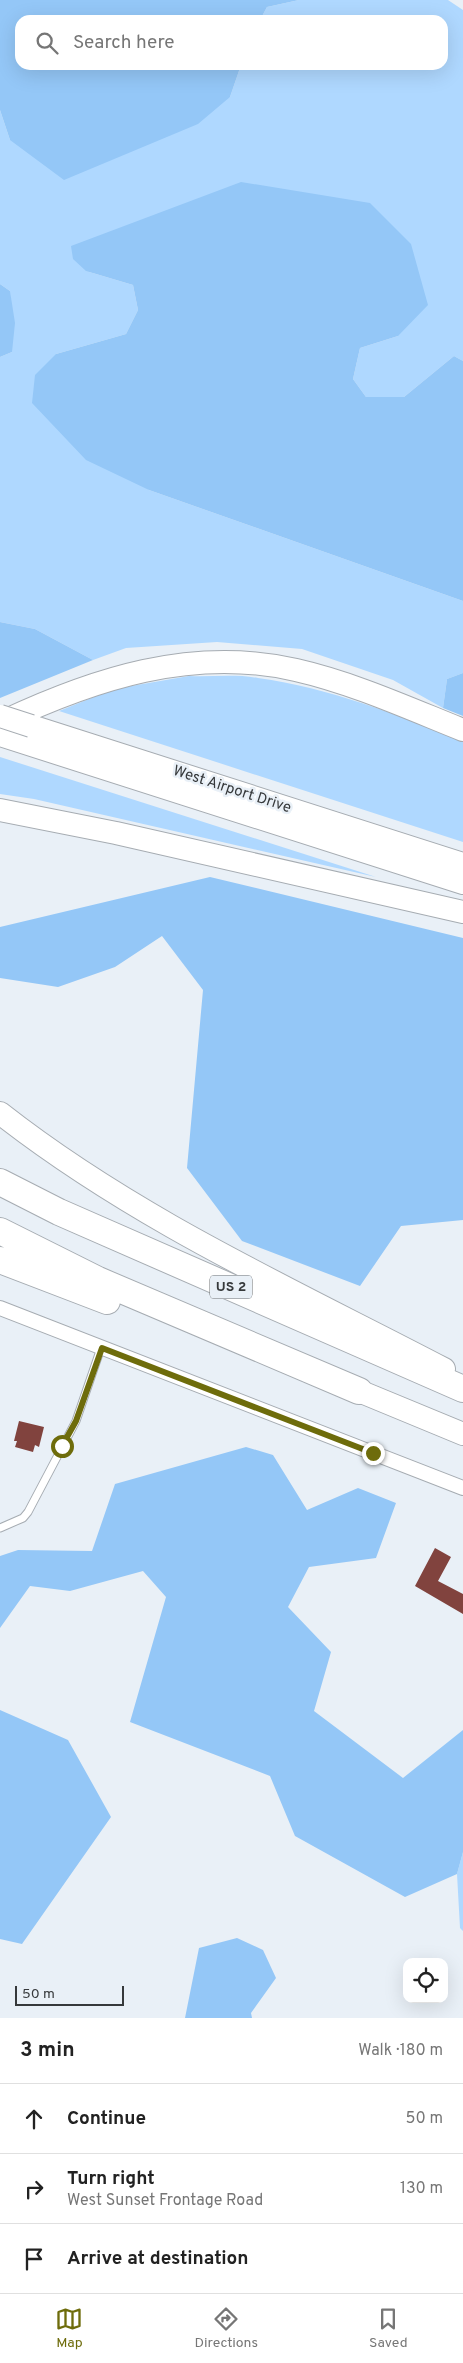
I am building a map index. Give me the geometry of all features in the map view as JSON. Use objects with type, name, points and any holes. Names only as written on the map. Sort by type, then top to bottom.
[{"type":"highway","name":"US 2","points":[[0,1182],[59,1212],[463,1389]]},
{"type":"highway","points":[[0,1231],[98,1280],[359,1392]]},
{"type":"highway","points":[[0,1260],[174,1326],[359,1392]]},
{"type":"main road","points":[[2,732],[56,697],[109,678],[192,663],[256,663],[328,678],[463,730]]},
{"type":"main road","name":"West Airport Drive","points":[[0,716],[463,864]]},
{"type":"main road","name":"West Airport Drive","points":[[2,732],[463,883]]},
{"type":"main road","points":[[0,810],[116,833],[463,912]]},
{"type":"main road","points":[[0,1113],[62,1160],[151,1215],[463,1378]]},
{"type":"main road","points":[[359,1392],[463,1434]]},
{"type":"street","points":[[0,1308],[463,1488]]},
{"type":"lane","points":[[0,1528],[23,1518],[28,1512],[76,1421],[102,1348]]},
{"type":"shaded area","points":[[0,0],[299,0],[267,7],[263,15],[15,15],[15,70],[239,70],[230,97],[198,124],[64,180],[10,140],[0,110]]},
{"type":"shaded area","points":[[299,0],[448,0],[463,10],[463,361],[454,356],[404,397],[366,397],[353,379],[360,348],[398,336],[86,271],[133,285],[138,310],[126,334],[56,354],[149,490],[463,601],[463,673],[447,679],[443,708],[393,680],[302,649],[217,642],[126,648],[93,660],[35,629],[0,622],[0,357],[12,352],[10,291],[0,284],[0,110],[10,140],[230,97],[239,70],[448,70],[448,15],[263,15],[267,7]]},
{"type":"shaded area","points":[[241,182],[370,203],[411,244],[428,305],[398,336],[360,348],[353,379],[366,397],[404,397],[454,356],[463,361],[463,601],[149,490],[86,460],[32,403],[35,375],[56,354],[126,334],[138,310],[133,285],[86,271],[73,259],[71,246]]},
{"type":"shaded area","points":[[0,284],[10,291],[15,323],[12,352],[0,357]]},
{"type":"shaded area","points":[[0,622],[35,629],[93,660],[0,698]]},
{"type":"shaded area","points":[[463,673],[463,716],[443,708],[447,679]]},
{"type":"shaded area","points":[[189,676],[250,677],[311,688],[388,712],[463,742],[463,842],[59,711],[114,689]]},
{"type":"shaded area","points":[[0,757],[376,877],[34,799],[0,794]]},
{"type":"shaded area","points":[[210,877],[463,938],[463,1220],[401,1226],[360,1286],[242,1241],[187,1168],[203,990],[162,936],[115,967],[58,987],[0,978],[0,927]]},
{"type":"shaded area","points":[[246,1447],[273,1455],[307,1510],[358,1488],[396,1503],[376,1558],[309,1567],[288,1607],[331,1652],[314,1711],[403,1778],[463,1730],[463,1852],[457,1874],[405,1897],[295,1836],[270,1776],[130,1722],[166,1597],[143,1571],[70,1591],[30,1586],[0,1628],[0,1556],[18,1550],[92,1551],[115,1484]]},
{"type":"shaded area","points":[[0,1710],[68,1740],[111,1817],[22,1944],[0,1939]]},
{"type":"shaded area","points":[[463,1852],[463,1931],[460,1928],[457,1874]]},
{"type":"shaded area","points":[[237,1938],[263,1950],[276,1978],[251,2013],[252,2018],[185,2018],[199,1948]]},
{"type":"building","points":[[19,1421],[44,1427],[39,1447],[35,1445],[33,1452],[15,1447],[17,1441],[14,1441]]},
{"type":"building","points":[[435,1548],[451,1557],[438,1581],[463,1594],[463,1614],[415,1586]]},
{"type":"route","points":[[62,1446],[76,1421],[102,1348],[373,1453]]}]
